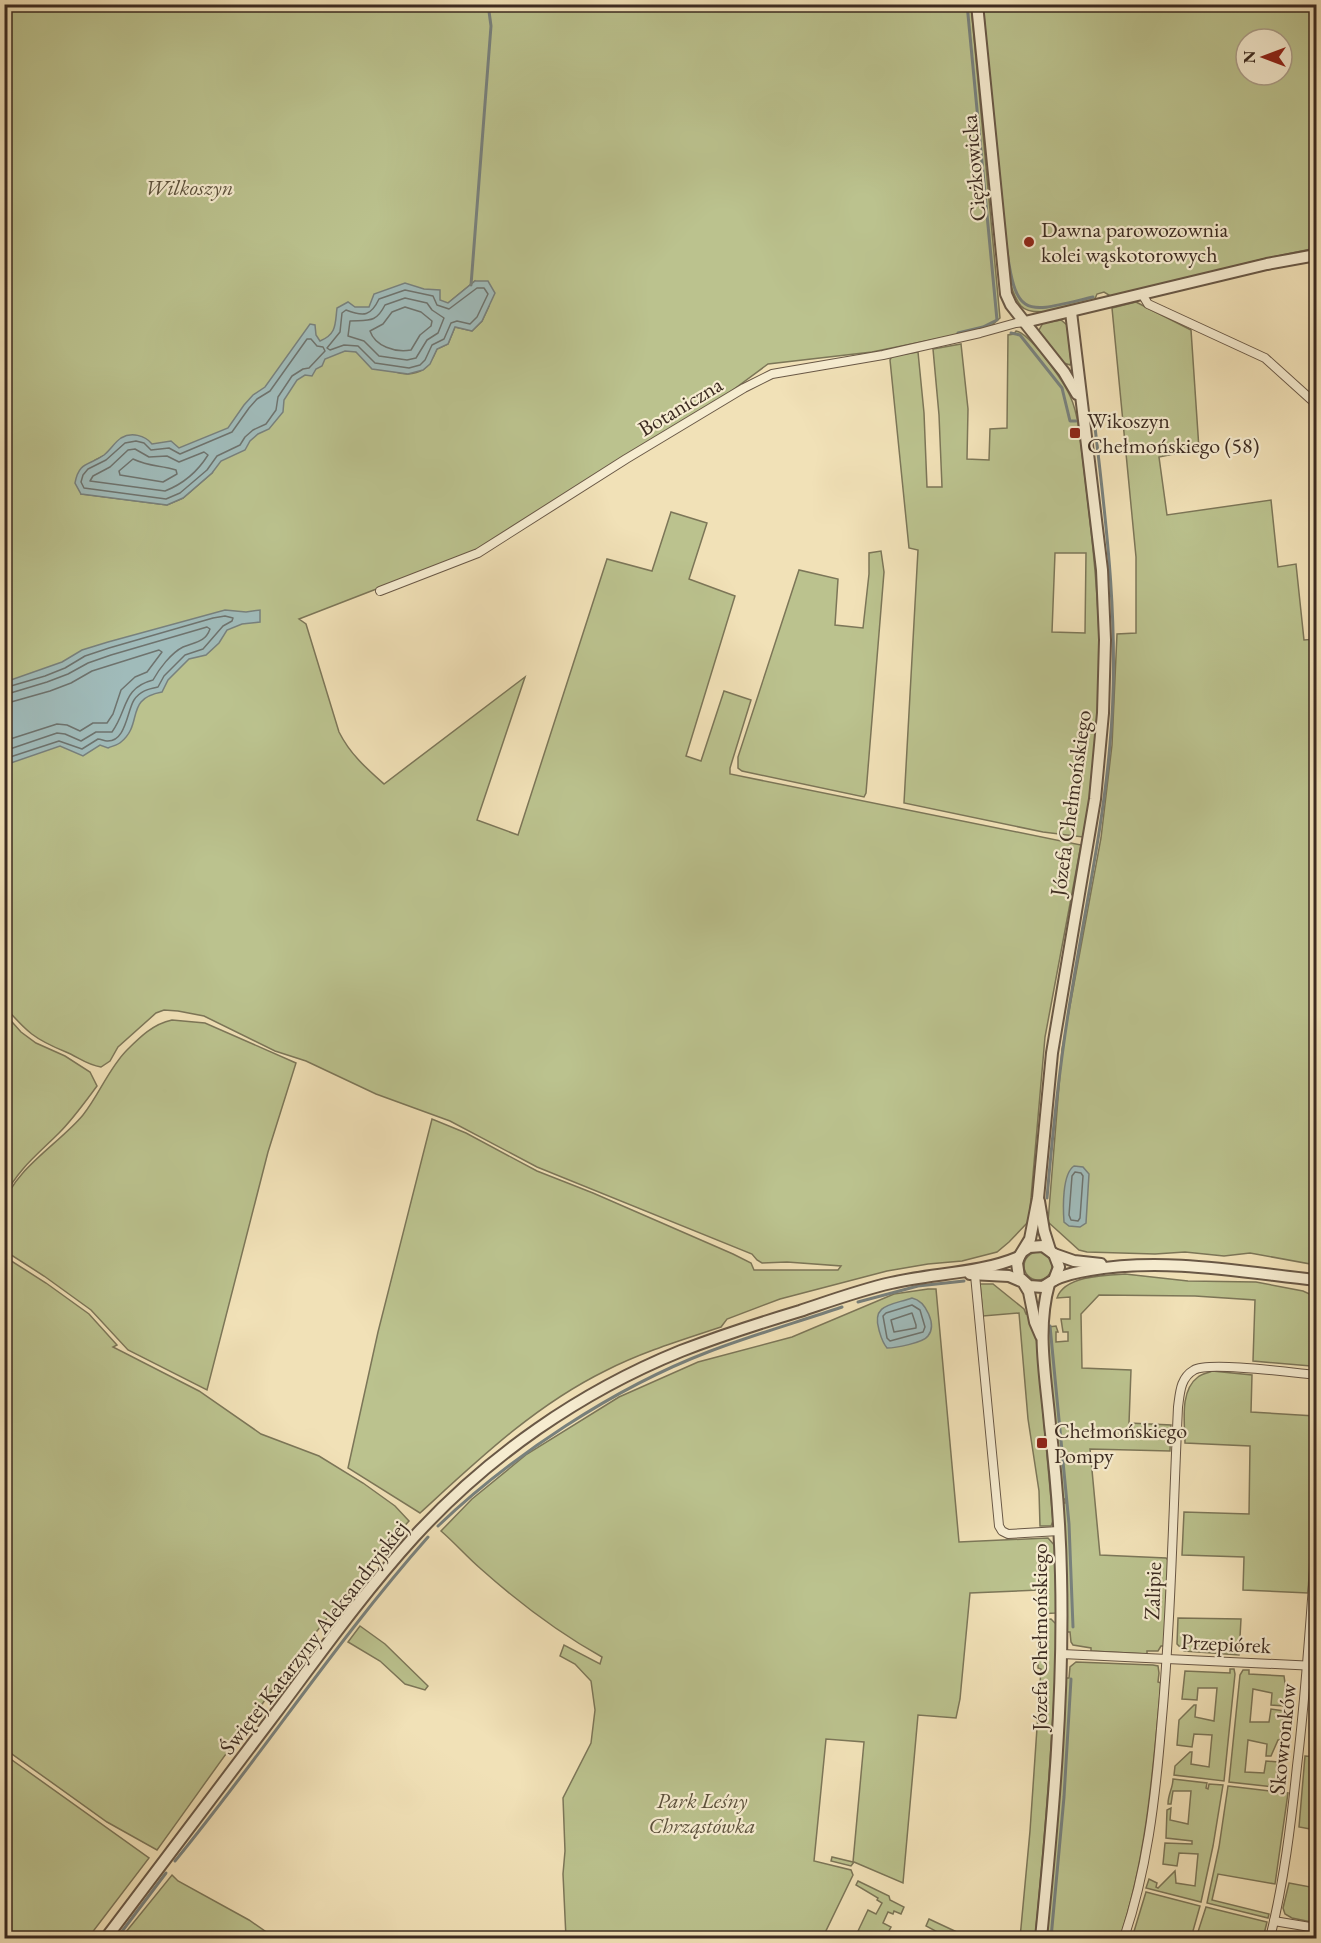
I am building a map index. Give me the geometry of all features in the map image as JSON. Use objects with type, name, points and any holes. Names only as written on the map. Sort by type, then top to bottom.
[{"type":"street","name":"Ciężkowicka","points":[[977,4],[1003,273],[1008,299],[1025,322]]},
{"type":"street","points":[[1025,322],[1267,264],[1317,255]]},
{"type":"street","points":[[1142,294],[1148,304],[1265,358],[1317,404]]},
{"type":"street","name":"Józefa Chełmońskiego","points":[[1021,1254],[1030,1239],[1038,1198],[1052,1053],[1093,808],[1103,713],[1105,640],[1102,570],[1071,312]]},
{"type":"street","name":"Józefa Chełmońskiego","points":[[1025,322],[1073,385],[1083,412]]},
{"type":"street","name":"Botaniczna","points":[[380,591],[478,553],[626,459],[744,388],[772,374],[883,355],[1025,322]]},
{"type":"street","name":"Józefa Chełmońskiego","points":[[1038,1198],[1044,1231],[1052,1252]]},
{"type":"street","points":[[1114,1266],[1074,1261],[1043,1246],[1036,1246],[1021,1254],[1017,1270],[1023,1282],[1036,1288],[1074,1272],[1114,1266],[1177,1265],[1317,1280]]},
{"type":"street","points":[[1052,1252],[1059,1267],[1052,1282]]},
{"type":"street","name":"Świętej Katarzyny Aleksandryjskiej","points":[[106,1938],[373,1585],[442,1508],[494,1462],[533,1432],[576,1404],[640,1369],[682,1351],[869,1289],[913,1278],[961,1272],[1001,1263],[1021,1254]]},
{"type":"street","name":"Świętej Katarzyny Aleksandryjskiej","points":[[961,1272],[975,1275],[1010,1276],[1023,1282]]},
{"type":"street","points":[[975,1275],[999,1526],[1008,1534],[1059,1531]]},
{"type":"street","name":"Józefa Chełmońskiego","points":[[1023,1282],[1029,1292],[1035,1322],[1041,1336]]},
{"type":"street","name":"Józefa Chełmońskiego","points":[[1041,1938],[1057,1751],[1062,1654],[1059,1531],[1041,1336],[1052,1282]]},
{"type":"street","name":"Zalipie","points":[[1124,1938],[1148,1850],[1168,1658],[1178,1407],[1182,1381],[1195,1368],[1213,1366],[1317,1375]]},
{"type":"street","name":"Skowronków","points":[[1270,1938],[1292,1817],[1312,1666],[1317,1542]]},
{"type":"street","name":"Przepiórek","points":[[1062,1654],[1312,1666]]},
{"type":"street","points":[[1274,1921],[1317,1928]]},
{"type":"green space","name":"Wilkoszyn","points":[[4,5],[971,5],[1000,318],[992,325],[980,330],[872,352],[768,364],[722,398],[477,550],[299,619],[306,624],[343,740],[353,754],[384,784],[525,677],[477,820],[518,835],[607,559],[652,571],[671,512],[707,523],[689,579],[735,596],[686,756],[701,761],[724,691],[751,700],[730,774],[1081,845],[1045,1037],[1029,1221],[1009,1242],[997,1252],[962,1261],[887,1271],[780,1299],[727,1319],[721,1327],[619,1364],[554,1400],[531,1417],[485,1454],[420,1513],[348,1468],[378,1332],[432,1119],[466,1133],[537,1171],[733,1254],[751,1263],[754,1270],[838,1270],[841,1266],[787,1262],[762,1263],[752,1254],[537,1167],[450,1121],[376,1094],[306,1061],[275,1051],[204,1016],[164,1010],[156,1013],[118,1047],[110,1061],[101,1067],[87,1063],[38,1039],[5,1007]],"holes":[[[475,281],[489,306],[482,321],[472,331],[455,327],[448,344],[437,349],[432,360],[424,369],[413,373],[389,370],[329,337],[335,329],[448,303]],[[103,456],[212,473],[183,498],[167,505],[81,494],[95,460]]]},
{"type":"green space","points":[[983,5],[1316,5],[1316,248],[1112,297],[1104,292],[1097,294],[1094,301],[1045,312],[1027,310],[1021,306],[1008,276]]},
{"type":"green space","points":[[1136,302],[1191,330],[1199,449],[1159,457],[1167,515],[1271,500],[1278,567],[1296,564],[1304,640],[1316,639],[1316,1265],[1250,1253],[1224,1256],[1185,1252],[1155,1254],[1087,1252],[1079,1250],[1048,1222],[1062,1049],[1101,838],[1112,745],[1117,634],[1136,633],[1136,557],[1112,308]]},
{"type":"green space","points":[[1061,320],[1067,325],[1070,365],[1064,363],[1039,330],[1043,323]]},
{"type":"green space","points":[[1016,331],[1030,340],[1067,389],[1076,412],[1079,429],[1072,430],[1073,438],[1080,437],[1092,537],[1100,662],[1097,738],[1083,837],[1043,832],[904,803],[918,550],[909,548],[890,360],[892,356],[918,352],[924,413],[927,487],[942,487],[933,349],[961,344],[968,409],[967,459],[989,460],[990,429],[1007,428],[1008,335]],"holes":[[[1055,553],[1086,553],[1085,633],[1052,632]]]},
{"type":"green space","points":[[881,551],[884,572],[864,797],[742,771],[738,768],[738,757],[799,570],[838,579],[835,625],[863,628],[869,553]]},
{"type":"green space","points":[[5,1014],[21,1032],[36,1043],[65,1056],[90,1072],[97,1086],[64,1128],[22,1170],[5,1196]]},
{"type":"green space","points":[[172,1020],[205,1023],[296,1063],[268,1152],[207,1390],[128,1350],[91,1310],[5,1251],[3,1210],[9,1192],[17,1180],[83,1115],[127,1050],[153,1028]]},
{"type":"green space","points":[[1038,1252],[1048,1256],[1052,1266],[1048,1276],[1038,1280],[1028,1276],[1024,1266],[1028,1256]]},
{"type":"green space","points":[[5,1257],[89,1314],[117,1345],[113,1347],[199,1391],[261,1434],[319,1456],[395,1506],[409,1521],[310,1640],[157,1850],[107,1822],[5,1749]]},
{"type":"green space","points":[[1125,1274],[1188,1281],[1256,1282],[1303,1291],[1316,1297],[1316,1362],[1311,1366],[1253,1361],[1255,1300],[1195,1296],[1099,1295],[1081,1314],[1082,1368],[1131,1370],[1129,1423],[1171,1425],[1170,1451],[1090,1449],[1100,1555],[1166,1558],[1170,1562],[1164,1646],[1161,1646],[1158,1651],[1147,1651],[1147,1654],[1091,1651],[1091,1648],[1073,1645],[1070,1632],[1067,1632],[1063,1503],[1065,1499],[1062,1499],[1045,1333],[1048,1327],[1056,1326],[1058,1332],[1056,1332],[1056,1342],[1068,1341],[1068,1332],[1063,1332],[1061,1319],[1070,1319],[1070,1297],[1057,1298],[1068,1285],[1086,1278]]},
{"type":"green space","points":[[980,1284],[993,1284],[1024,1309],[1026,1314],[1034,1315],[1053,1521],[1051,1526],[1040,1526],[1039,1491],[1028,1419],[1019,1313],[983,1316]]},
{"type":"green space","name":"Park Leśny Chrząstówka","points":[[936,1289],[959,1542],[1048,1538],[1056,1547],[1059,1610],[1055,1613],[1039,1614],[1039,1590],[970,1593],[960,1699],[956,1718],[918,1715],[903,1883],[854,1862],[851,1866],[831,1861],[832,1857],[853,1862],[864,1742],[826,1739],[814,1861],[851,1870],[853,1875],[823,1937],[825,1938],[566,1938],[563,1798],[591,1743],[595,1710],[591,1681],[575,1664],[560,1656],[564,1645],[600,1664],[602,1657],[570,1638],[524,1605],[441,1531],[472,1499],[527,1454],[619,1397],[698,1362],[792,1337],[894,1294]]},
{"type":"green space","points":[[1212,1371],[1252,1375],[1251,1412],[1315,1416],[1308,1593],[1243,1590],[1244,1557],[1182,1555],[1184,1512],[1249,1514],[1250,1446],[1185,1443],[1184,1408],[1188,1391],[1198,1377]]},
{"type":"green space","points":[[1178,1618],[1241,1619],[1239,1655],[1184,1651],[1177,1644]]},
{"type":"green space","points":[[1051,1619],[1056,1624],[1057,1633],[1048,1786],[1035,1938],[1020,1938],[1041,1669],[1038,1668],[1039,1620]]},
{"type":"green space","points":[[360,1626],[385,1644],[428,1686],[425,1690],[405,1684],[380,1661],[348,1642]]},
{"type":"green space","points":[[1076,1662],[1158,1666],[1158,1682],[1161,1683],[1152,1780],[1143,1844],[1120,1938],[1046,1938],[1066,1678],[1069,1678],[1070,1667]]},
{"type":"green space","points":[[1230,1669],[1234,1669],[1235,1674],[1224,1781],[1174,1775],[1175,1766],[1190,1752],[1192,1752],[1191,1764],[1209,1767],[1212,1735],[1194,1734],[1192,1747],[1177,1745],[1179,1720],[1196,1705],[1195,1717],[1214,1721],[1217,1688],[1198,1688],[1197,1700],[1182,1699],[1185,1671],[1230,1673]]},
{"type":"green space","points":[[1243,1670],[1249,1670],[1249,1674],[1284,1676],[1286,1690],[1284,1706],[1271,1705],[1272,1693],[1253,1689],[1250,1722],[1269,1722],[1271,1709],[1284,1711],[1280,1740],[1271,1756],[1266,1756],[1267,1744],[1248,1740],[1245,1772],[1264,1773],[1266,1761],[1278,1762],[1275,1787],[1229,1782],[1240,1675]]},
{"type":"green space","points":[[5,1755],[149,1858],[88,1938],[5,1938]]},
{"type":"green space","points":[[1305,1756],[1316,1757],[1316,1830],[1299,1827]]},
{"type":"green space","points":[[1173,1779],[1207,1783],[1206,1788],[1208,1789],[1209,1784],[1223,1785],[1201,1902],[1146,1888],[1149,1879],[1157,1883],[1158,1888],[1175,1871],[1176,1883],[1195,1886],[1198,1854],[1179,1853],[1177,1866],[1163,1864],[1165,1843],[1192,1844],[1192,1841],[1166,1838],[1167,1810],[1171,1808],[1170,1820],[1188,1824],[1191,1791],[1173,1791],[1171,1804],[1168,1804]]},
{"type":"green space","points":[[1228,1786],[1288,1793],[1275,1884],[1218,1874],[1212,1900],[1269,1914],[1268,1918],[1207,1903],[1219,1847]]},
{"type":"green space","points":[[172,1875],[178,1881],[249,1920],[275,1938],[121,1938]]},
{"type":"green space","points":[[858,1881],[889,1896],[890,1900],[904,1907],[901,1914],[894,1911],[893,1914],[888,1912],[883,1923],[891,1927],[885,1938],[863,1938],[865,1934],[858,1931],[868,1910],[876,1914],[882,1903],[877,1900],[878,1898],[856,1885]]},
{"type":"green space","points":[[1289,1883],[1316,1888],[1316,1923],[1292,1918],[1285,1914],[1283,1908]]},
{"type":"green space","points":[[1146,1892],[1200,1906],[1191,1938],[1132,1938]]},
{"type":"green space","points":[[1206,1907],[1267,1922],[1263,1938],[1196,1938]]},
{"type":"green space","points":[[929,1919],[959,1933],[958,1938],[944,1938],[945,1936],[926,1926]]},
{"type":"water","points":[[475,281],[488,281],[495,293],[482,321],[472,331],[455,327],[448,344],[437,349],[430,364],[423,370],[408,374],[372,369],[356,352],[345,351],[325,359],[322,366],[316,369],[312,376],[305,375],[297,380],[284,400],[283,412],[269,429],[250,441],[245,450],[221,461],[212,473],[183,498],[167,505],[81,494],[75,483],[82,467],[104,455],[125,436],[142,437],[152,444],[171,441],[179,448],[228,428],[253,395],[265,387],[310,324],[315,325],[316,335],[320,341],[326,338],[334,328],[337,308],[348,302],[355,307],[369,307],[374,294],[405,283],[424,289],[440,290],[440,300],[448,303]]},
{"type":"water","points":[[225,610],[246,612],[260,610],[260,622],[242,624],[227,630],[219,643],[206,655],[189,659],[168,680],[162,692],[150,695],[138,706],[132,727],[120,743],[108,748],[100,745],[83,756],[60,746],[5,765],[5,682],[62,662],[82,650]]},
{"type":"water","points":[[1074,1166],[1083,1167],[1089,1174],[1086,1223],[1080,1227],[1069,1226],[1064,1222],[1065,1184]]},
{"type":"water","points":[[912,1298],[922,1304],[929,1314],[931,1326],[928,1336],[921,1341],[887,1348],[879,1330],[878,1315],[881,1310],[891,1304]]},
{"type":"waterway","points":[[471,285],[491,26],[488,4]]},
{"type":"waterway","points":[[958,333],[983,327],[997,320],[967,4]]},
{"type":"waterway","points":[[1006,244],[1014,287],[1020,299],[1028,305],[1038,308],[1093,297]]},
{"type":"waterway","points":[[1011,333],[1020,335],[1062,388],[1070,421],[1076,421]]},
{"type":"waterway","points":[[1047,1198],[1060,1068],[1103,806],[1113,703],[1111,581],[1093,418]]},
{"type":"waterway","points":[[858,1302],[918,1286],[964,1281]]},
{"type":"waterway","points":[[438,1526],[498,1474],[531,1450],[565,1426],[636,1385],[708,1352],[842,1307]]},
{"type":"waterway","points":[[1050,1326],[1069,1524],[1073,1627]]},
{"type":"waterway","points":[[175,1861],[362,1616],[428,1537]]},
{"type":"waterway","points":[[1051,1938],[1064,1797],[1071,1679]]},
{"type":"waterway","points":[[117,1938],[166,1873]]},
{"type":"place","name":"Dawna parowozownia kolei wąskotorowych","points":[[1029,242]]},
{"type":"place","name":"Wikoszyn Chełmońskiego (58)","points":[[1075,433]]},
{"type":"place","name":"Chełmońskiego Pompy","points":[[1042,1443]]}]
